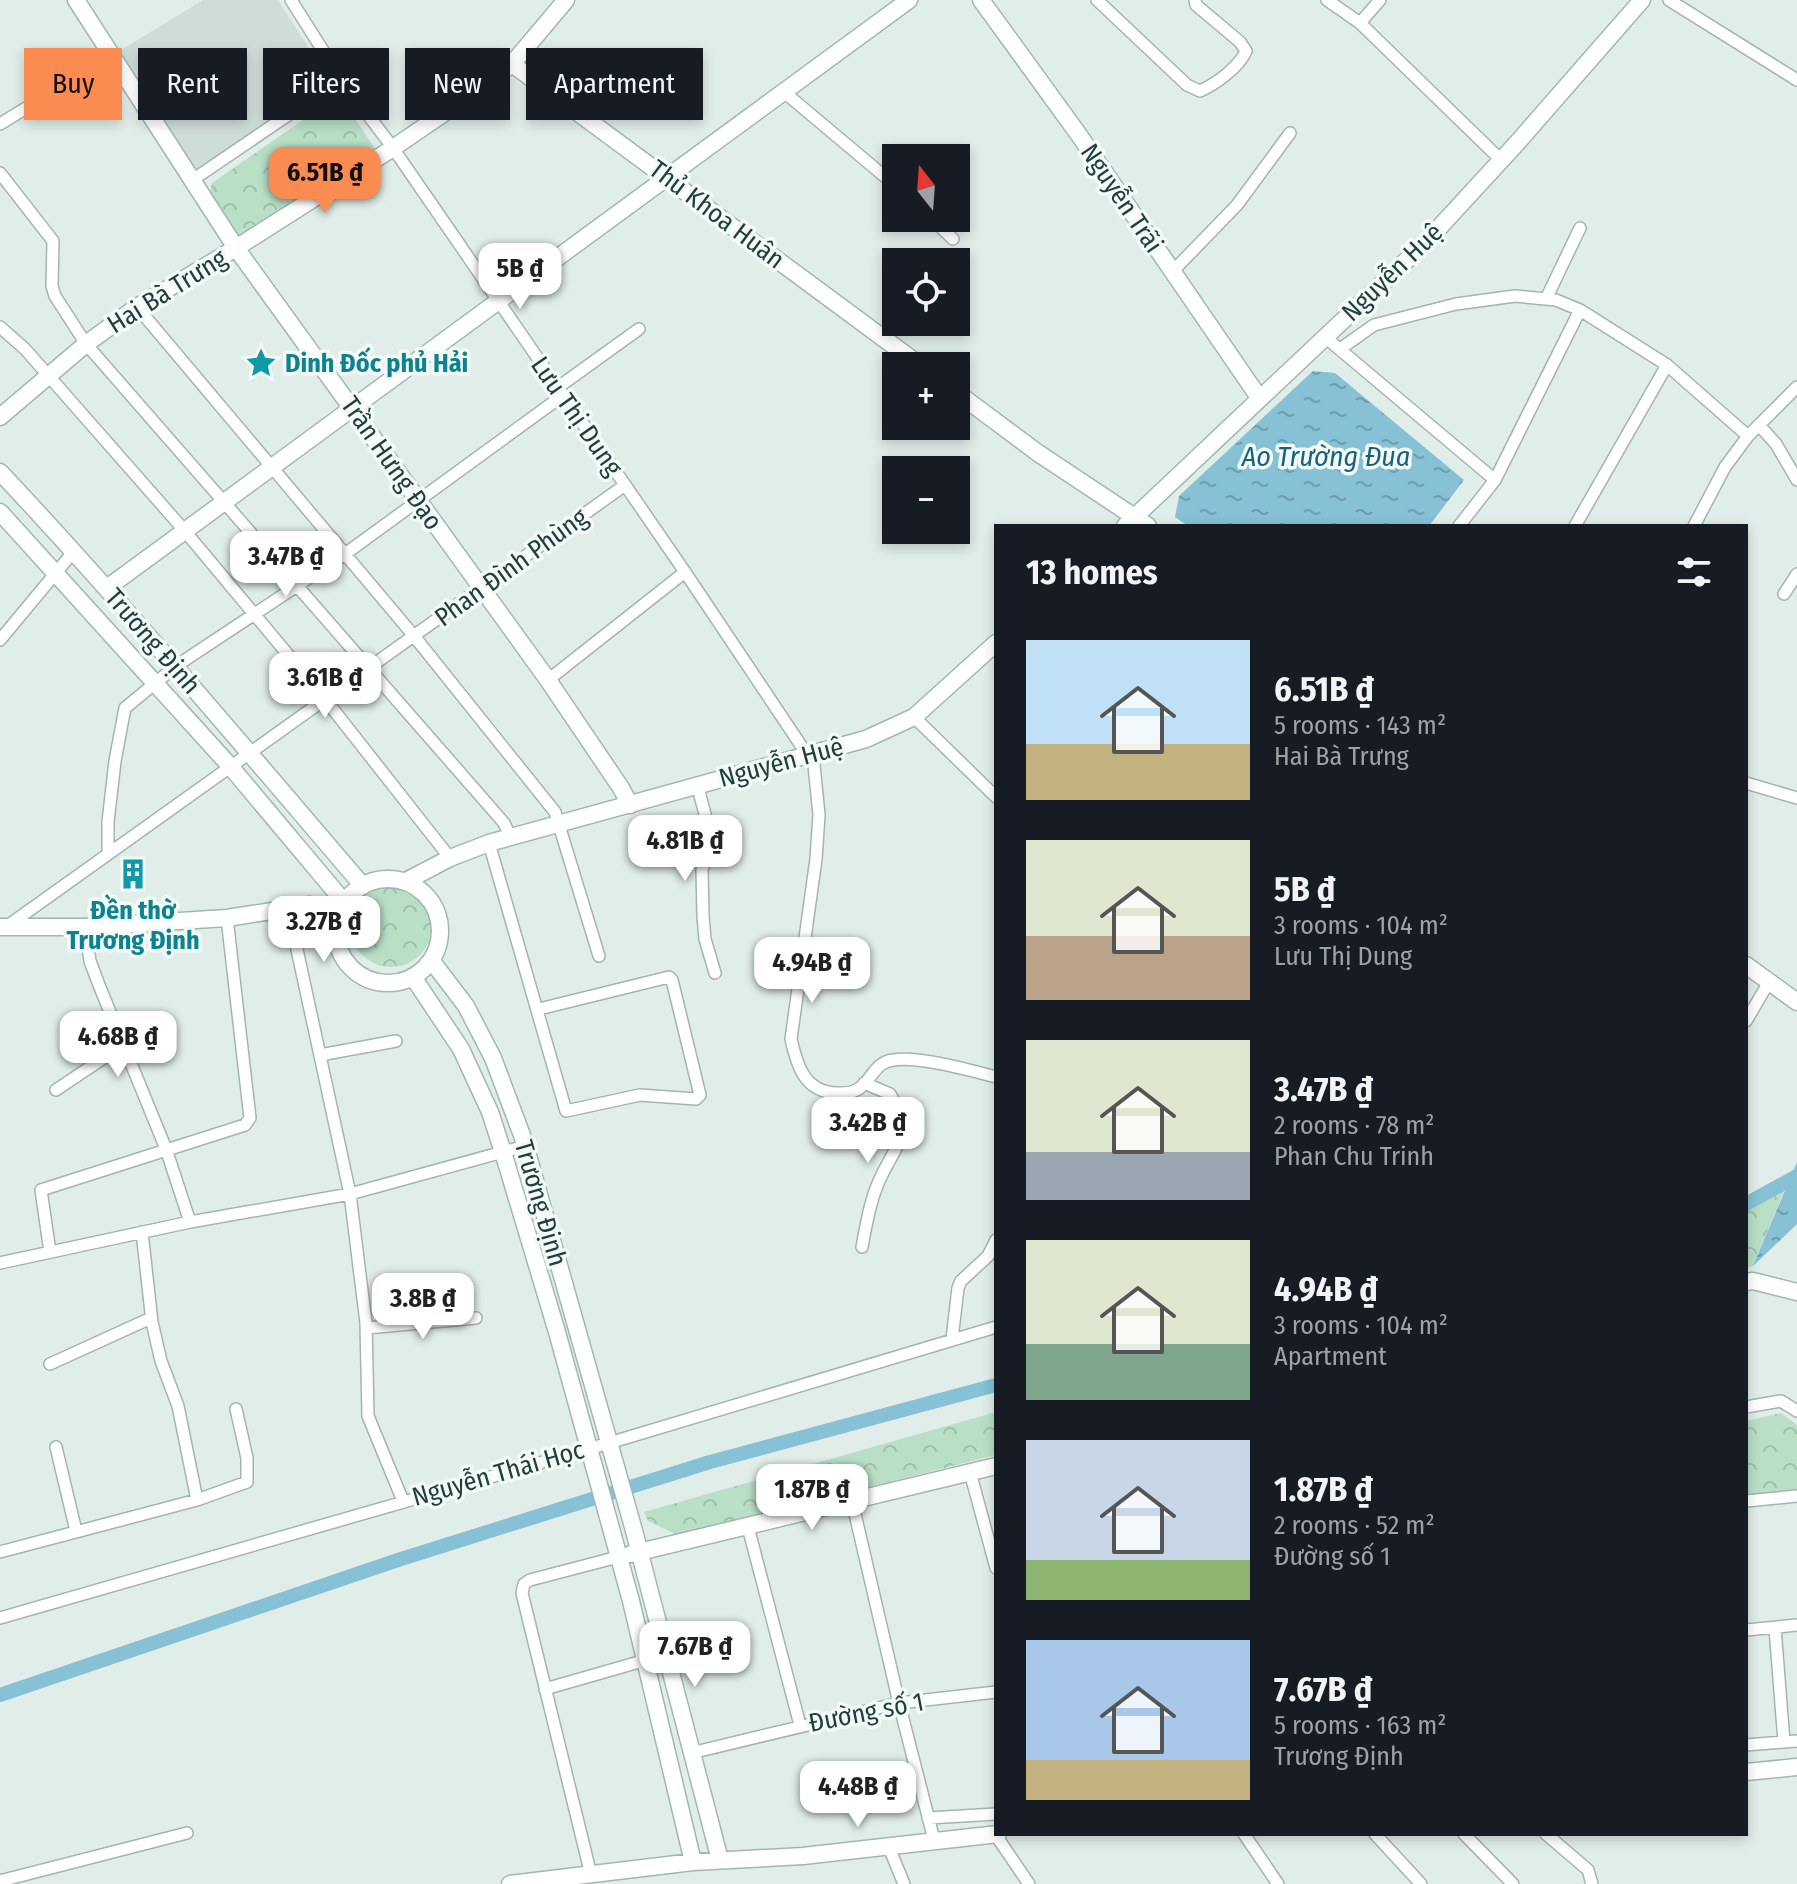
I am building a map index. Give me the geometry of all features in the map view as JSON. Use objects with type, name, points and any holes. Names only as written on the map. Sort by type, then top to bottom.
[{"type":"main road","name":"Trần Hưng Đạo","points":[[76,0],[106,48]]},
{"type":"main road","name":"Hai Bà Trưng","points":[[0,417],[86,344],[137,307],[393,148],[512,64],[566,0]]},
{"type":"main road","points":[[107,588],[909,0]]},
{"type":"main road","name":"Nguyễn Trãi","points":[[981,0],[1079,135],[1260,399]]},
{"type":"main road","name":"Nguyễn Huệ","points":[[1136,523],[1260,399],[1425,243],[1642,0]]},
{"type":"main road","name":"Thủ Khoa Huân","points":[[512,64],[902,352]]},
{"type":"main road","name":"Trần Hưng Đạo","points":[[122,73],[236,248],[548,680],[630,805]]},
{"type":"main road","points":[[970,402],[1136,523]]},
{"type":"main road","name":"Trương Định","points":[[0,472],[176,666],[363,886]]},
{"type":"main road","name":"Trương Định","points":[[0,512],[230,766],[342,906]]},
{"type":"main road","name":"Nguyễn Huệ","points":[[406,881],[450,858],[489,843],[866,739],[914,717],[994,645]]},
{"type":"main road","points":[[389,878],[406,881],[427,896],[439,918],[441,935],[437,952],[413,977],[397,983],[363,977],[349,966],[340,952],[336,935],[342,906],[363,886],[389,878]]},
{"type":"main road","points":[[3,927],[85,927],[227,918],[310,905],[342,906]]},
{"type":"main road","name":"Trương Định","points":[[431,960],[466,1006],[510,1098],[639,1552]]},
{"type":"main road","points":[[1748,966],[1797,1002]]},
{"type":"main road","name":"Trương Định","points":[[413,977],[461,1049],[490,1112],[557,1332],[618,1557]]},
{"type":"main road","points":[[1748,1282],[1797,1292]]},
{"type":"main road","points":[[693,1862],[646,1660],[618,1557],[994,1466]]},
{"type":"main road","points":[[639,1552],[720,1860]]},
{"type":"main road","points":[[1748,1772],[1797,1767]]},
{"type":"main road","points":[[510,1884],[693,1862],[803,1856],[994,1834]]},
{"type":"street","name":"Lưu Thị Dung","points":[[291,0],[321,48]]},
{"type":"street","points":[[1097,0],[1187,85],[1200,91],[1242,59],[1246,51],[1240,42],[1196,5],[1195,0]]},
{"type":"street","points":[[1327,0],[1360,23],[1501,160]]},
{"type":"street","points":[[1360,23],[1380,0]]},
{"type":"street","points":[[1669,0],[1797,80]]},
{"type":"street","points":[[784,92],[882,174]]},
{"type":"street","points":[[0,124],[24,109]]},
{"type":"street","points":[[191,181],[281,120]]},
{"type":"street","name":"Lưu Thị Dung","points":[[372,120],[685,572],[814,765],[819,815],[816,859],[791,1039],[796,1064],[810,1085],[830,1093],[849,1093],[864,1083]]},
{"type":"street","points":[[1172,272],[1237,205],[1290,133]]},
{"type":"street","points":[[0,173],[53,241],[52,286],[55,296],[86,344],[371,668],[504,823],[511,838]]},
{"type":"street","points":[[1546,299],[1580,228]]},
{"type":"street","points":[[946,232],[953,239]]},
{"type":"street","points":[[1340,349],[1374,325],[1405,315],[1495,298],[1546,299],[1580,310],[1667,365],[1748,436]]},
{"type":"street","points":[[137,307],[414,636],[555,812],[599,956]]},
{"type":"street","points":[[1461,524],[1495,480],[1580,310]]},
{"type":"street","points":[[0,327],[25,349],[184,530],[325,699],[450,858]]},
{"type":"street","points":[[108,854],[108,822],[125,708],[176,666],[419,501],[639,329]]},
{"type":"street","points":[[1325,337],[1495,480]]},
{"type":"street","points":[[1576,524],[1667,365]]},
{"type":"street","points":[[1695,524],[1725,467],[1748,436],[1797,387]]},
{"type":"street","points":[[1759,425],[1776,444],[1797,480]]},
{"type":"street","name":"Phan Đình Phùng","points":[[3,927],[625,485]]},
{"type":"street","points":[[0,640],[74,551]]},
{"type":"street","points":[[548,680],[685,572]]},
{"type":"street","points":[[1784,594],[1797,574]]},
{"type":"street","points":[[914,717],[994,795]]},
{"type":"street","points":[[697,784],[711,837],[709,854],[702,869],[703,916],[705,939],[715,973]]},
{"type":"street","points":[[1748,784],[1797,798]]},
{"type":"street","points":[[489,843],[566,1111],[640,1095],[696,1099],[700,1095],[669,977],[539,1009]]},
{"type":"street","points":[[288,908],[350,1194],[366,1328],[368,1416],[403,1501]]},
{"type":"street","points":[[50,1252],[41,1190],[245,1125],[250,1118],[227,918]]},
{"type":"street","points":[[85,927],[90,961],[166,1149],[190,1222]]},
{"type":"street","points":[[1748,1018],[1769,982]]},
{"type":"street","points":[[320,1055],[396,1041]]},
{"type":"street","points":[[56,1090],[123,1045]]},
{"type":"street","points":[[862,1247],[878,1182],[899,1146],[901,1131],[899,1114],[890,1094],[864,1083],[879,1065],[901,1059],[994,1076]]},
{"type":"street","points":[[0,1263],[190,1222],[350,1194],[525,1146]]},
{"type":"street","points":[[142,1232],[151,1318],[161,1361],[178,1406],[197,1500]]},
{"type":"street","points":[[952,1339],[961,1281],[988,1256],[994,1244]]},
{"type":"street","points":[[50,1364],[151,1318]]},
{"type":"street","points":[[366,1328],[476,1318]]},
{"type":"street","name":"Nguyễn Thái Học","points":[[0,1618],[609,1443],[994,1328]]},
{"type":"street","points":[[1748,1407],[1781,1401],[1797,1411]]},
{"type":"street","points":[[0,1552],[197,1500],[247,1482],[247,1458],[236,1409]]},
{"type":"street","points":[[56,1447],[76,1531]]},
{"type":"street","points":[[970,1472],[994,1561]]},
{"type":"street","points":[[1748,1501],[1797,1496]]},
{"type":"street","points":[[852,1501],[934,1840]]},
{"type":"street","points":[[748,1527],[800,1725]]},
{"type":"street","points":[[591,1875],[522,1593],[524,1584],[552,1573],[618,1557]]},
{"type":"street","points":[[1748,1630],[1797,1625]]},
{"type":"street","points":[[1748,1745],[1791,1742],[1775,1628]]},
{"type":"street","points":[[545,1689],[646,1660]]},
{"type":"street","name":"Đường số 1","points":[[691,1753],[899,1703],[994,1692]]},
{"type":"street","points":[[928,1818],[994,1814]]},
{"type":"street","points":[[0,1881],[187,1833]]},
{"type":"street","points":[[997,1836],[1029,1884]]},
{"type":"street","points":[[1245,1836],[1278,1884]]},
{"type":"street","points":[[1377,1836],[1421,1884]]},
{"type":"street","points":[[1466,1836],[1513,1884]]},
{"type":"street","points":[[1548,1836],[1588,1870],[1592,1884]]},
{"type":"street","points":[[888,1845],[904,1884]]},
{"type":"shaded area","points":[[203,0],[278,0],[309,48],[263,48],[263,120],[277,120],[198,176],[162,120],[247,120],[247,48],[138,48],[138,83],[122,58],[122,50]]},
{"type":"green space","points":[[303,120],[356,120],[374,147],[369,164],[247,240],[235,237],[209,196],[212,183]]},
{"type":"green space","points":[[391,885],[407,888],[420,897],[429,910],[432,926],[429,942],[420,955],[407,964],[391,967],[375,964],[362,955],[353,942],[350,926],[353,910],[362,897],[375,888]]},
{"type":"green space","points":[[1789,1179],[1753,1266],[1748,1267],[1748,1210]]},
{"type":"green space","points":[[994,1413],[994,1456],[677,1535],[648,1521],[644,1512]]},
{"type":"green space","points":[[1781,1413],[1797,1425],[1797,1493],[1748,1498],[1748,1421]]},
{"type":"water","name":"Ao Trường Đua","points":[[1313,371],[1335,373],[1464,480],[1431,524],[1185,524],[1175,517],[1179,496]]},
{"type":"water","points":[[1797,1162],[1797,1224],[1753,1266]]},
{"type":"waterway","points":[[1748,1203],[1797,1176]]},
{"type":"waterway","points":[[0,1695],[401,1559],[710,1462],[994,1386]]},
{"type":"place","name":"Dinh Đốc phủ Hải","points":[[261,363]]},
{"type":"place","name":"Đền thờ Trương Định","points":[[133,874]]}]
